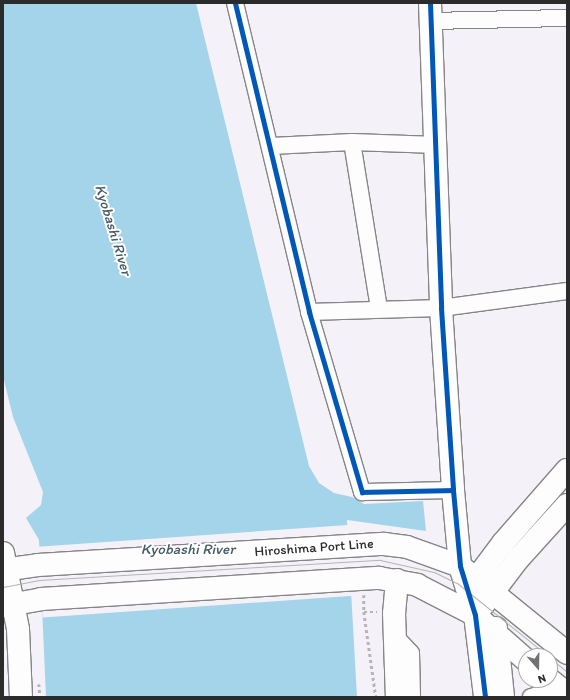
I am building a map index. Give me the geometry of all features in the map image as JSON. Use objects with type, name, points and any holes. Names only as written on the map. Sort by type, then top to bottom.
[{"type":"street","points":[[236,3],[309,312],[362,492],[453,490]]},
{"type":"street","points":[[485,697],[475,615],[453,490],[440,308],[437,145],[431,12],[567,18]]},
{"type":"street","points":[[271,146],[352,142],[437,145]]},
{"type":"street","points":[[352,142],[379,308]]},
{"type":"street","points":[[309,312],[379,308],[440,308],[567,291]]},
{"type":"street","points":[[468,573],[503,543],[567,470]]},
{"type":"street","points":[[475,615],[518,559],[567,505]]},
{"type":"street","name":"Hiroshima Port Line","points":[[4,564],[38,565],[384,544],[407,547],[468,573],[567,653]]},
{"type":"street","points":[[4,564],[8,605],[18,629],[21,697]]},
{"type":"street","points":[[8,605],[41,599],[358,586],[397,580],[417,585],[475,615],[518,653]]},
{"type":"street","points":[[397,580],[395,636],[397,697]]},
{"type":"street","points":[[493,593],[504,697]]},
{"type":"street","points":[[395,636],[411,653],[412,697]]},
{"type":"street","points":[[532,697],[559,687]]},
{"type":"path","points":[[358,586],[364,612],[376,697]]},
{"type":"path","points":[[364,612],[377,612]]},
{"type":"water","name":"Kyobashi River","points":[[3,3],[196,3],[309,466],[319,483],[334,493],[352,497],[364,504],[423,501],[426,531],[347,520],[357,697],[46,697],[39,540],[26,518],[41,505],[43,492],[13,417],[3,376]]},
{"type":"pier","points":[[348,525],[353,596],[43,618],[38,547]]},
{"type":"tram line","points":[[3,587],[39,580],[380,560],[434,572],[457,583],[538,648]]},
{"type":"tram line","points":[[558,665],[567,672]]},
{"type":"cycle path","points":[[235,3],[309,312],[362,492],[453,490]]},
{"type":"cycle path","points":[[430,3],[441,308],[453,490],[460,566],[475,615],[485,697]]}]
